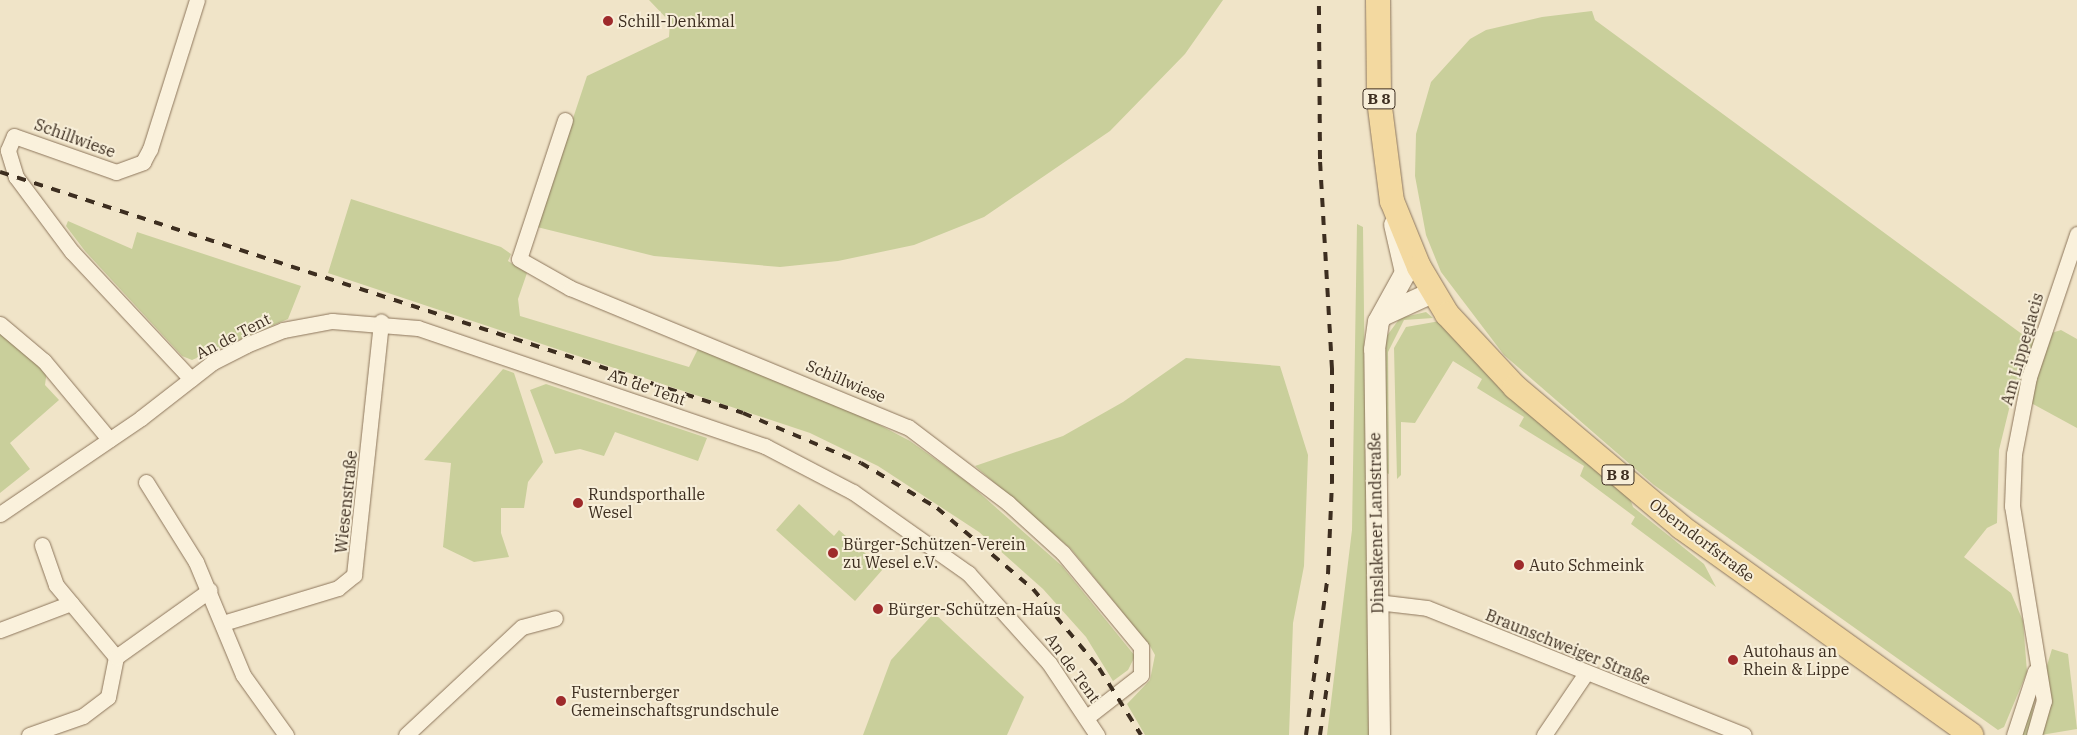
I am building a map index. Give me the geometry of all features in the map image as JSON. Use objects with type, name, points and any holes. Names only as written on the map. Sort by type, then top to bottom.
[{"type":"main road","name":"Dinslakener Landstraße","points":[[1378,0],[1383,157],[1405,272],[1375,330],[1379,735]]},
{"type":"main road","name":"Oberndorfstraße","points":[[1383,157],[1392,201],[1432,292],[1480,353],[1622,479],[1681,527],[1971,735]]},
{"type":"main road","points":[[1384,314],[1432,292]]},
{"type":"street","name":"Schillwiese","points":[[191,380],[72,252],[16,177],[8,150],[14,136],[116,172],[142,162],[150,149],[197,0]]},
{"type":"street","name":"Schillwiese","points":[[565,120],[519,258],[570,288],[908,427],[1008,503],[1063,554],[1141,647],[1141,675],[1087,717]]},
{"type":"street","name":"Am Lippeglacis","points":[[2034,735],[2044,702],[2012,506],[2014,454],[2029,377],[2077,234]]},
{"type":"street","name":"An de Tent","points":[[0,514],[109,439],[213,362],[283,330],[332,321],[381,321],[418,328],[807,464],[916,532],[968,573],[1022,628],[1087,717],[1097,735]]},
{"type":"street","name":"Wiesenstraße","points":[[223,623],[338,588],[354,575],[381,321]]},
{"type":"street","points":[[0,324],[44,361],[109,439]]},
{"type":"street","points":[[146,482],[210,590],[243,675],[286,735]]},
{"type":"street","points":[[42,544],[56,585],[116,657]]},
{"type":"street","points":[[29,735],[83,716],[108,697],[116,657],[210,590]]},
{"type":"street","name":"Braunschweiger Straße","points":[[1377,602],[1427,608],[1586,674],[1744,735]]},
{"type":"street","points":[[0,630],[71,603]]},
{"type":"street","points":[[406,735],[522,628],[555,618]]},
{"type":"street","name":"Am Lippeglacis","points":[[2014,735],[2033,688],[2037,654]]},
{"type":"street","points":[[1544,735],[1586,674]]},
{"type":"green space","points":[[649,0],[1223,0],[1185,54],[1110,131],[984,217],[914,245],[838,261],[780,267],[654,256],[537,227],[587,76],[669,37],[670,22]]},
{"type":"green space","points":[[1592,11],[1595,20],[2030,340],[2061,330],[2077,339],[2077,428],[2013,393],[1999,450],[1997,523],[1987,528],[1964,557],[2011,593],[2023,621],[2027,672],[2004,727],[1998,730],[1654,485],[1504,355],[1441,272],[1426,235],[1415,176],[1416,134],[1431,82],[1470,39],[1486,30],[1542,17]]},
{"type":"green space","points":[[351,199],[501,247],[511,254],[508,261],[527,273],[518,299],[520,316],[689,367],[699,347],[851,410],[910,441],[966,481],[1062,566],[1135,656],[1128,670],[1113,681],[1086,637],[1043,589],[979,532],[878,466],[810,433],[328,273]]},
{"type":"green space","points":[[68,221],[132,249],[137,232],[301,286],[288,319],[192,360],[182,356],[85,251],[66,226]]},
{"type":"green space","points":[[1357,224],[1363,227],[1369,735],[1327,735],[1352,530]]},
{"type":"green space","points":[[1426,312],[1433,318],[1404,320],[1388,352],[1389,474],[1384,472],[1380,378],[1386,337],[1400,318]]},
{"type":"green space","points":[[1440,321],[1628,493],[1633,507],[1704,564],[1716,587],[1631,524],[1635,517],[1580,476],[1584,466],[1519,426],[1524,417],[1477,388],[1482,379],[1453,361],[1415,423],[1401,422],[1401,475],[1397,479],[1394,348],[1406,327]]},
{"type":"green space","points":[[0,332],[47,370],[45,385],[59,400],[10,443],[30,469],[0,493]]},
{"type":"green space","points":[[1186,358],[1280,366],[1308,455],[1304,566],[1293,623],[1289,735],[1145,735],[1127,704],[1150,680],[1155,655],[1150,646],[1071,549],[975,466],[1063,436],[1123,402]]},
{"type":"green space","points":[[503,369],[514,373],[543,462],[528,482],[524,508],[501,508],[501,533],[509,557],[474,562],[443,547],[451,463],[424,460]]},
{"type":"green space","points":[[546,384],[707,438],[698,461],[615,432],[604,456],[580,449],[555,454],[530,390]]},
{"type":"green space","name":"Bürger-Schützen-Verein zu Wesel e.V.","points":[[799,504],[834,536],[839,530],[883,569],[855,601],[776,530]]},
{"type":"green space","points":[[934,613],[1024,697],[1007,735],[863,735],[891,660]]},
{"type":"green space","points":[[2052,649],[2068,654],[2077,729],[2041,735],[2045,672]]},
{"type":"green space","points":[[2037,689],[2028,735],[2021,735],[2031,709]]},
{"type":"railway","points":[[1306,735],[1328,574],[1332,483],[1332,369],[1320,159],[1319,0]]},
{"type":"railway","points":[[0,172],[743,413],[861,463],[937,508],[1033,589],[1099,668],[1141,735]]},
{"type":"railway","points":[[1320,735],[1330,665]]},
{"type":"place","name":"Schill-Denkmal","points":[[608,21]]},
{"type":"place","name":"Rundsporthalle Wesel","points":[[578,503]]},
{"type":"place","name":"Bürger-Schützen-Verein zu Wesel e.V.","points":[[833,553]]},
{"type":"place","name":"Auto Schmeink","points":[[1519,565]]},
{"type":"place","name":"Bürger-Schützen-Haus","points":[[878,609]]},
{"type":"place","name":"Autohaus an Rhein & Lippe","points":[[1733,660]]},
{"type":"place","name":"Fusternberger Gemeinschaftsgrundschule","points":[[561,701]]}]
